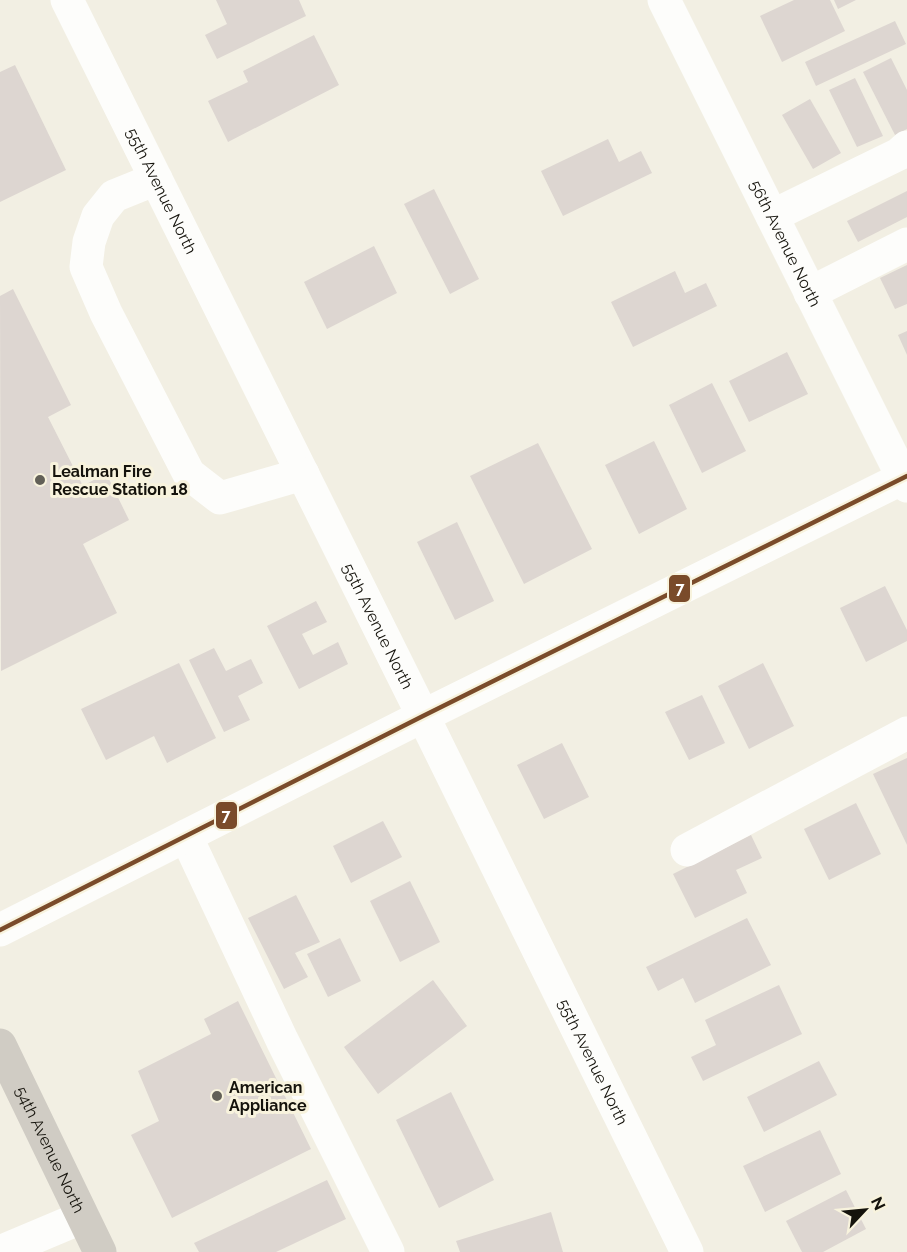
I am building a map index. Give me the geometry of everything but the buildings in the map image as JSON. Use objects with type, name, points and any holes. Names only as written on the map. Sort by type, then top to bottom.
[{"type":"main road","name":"54th Avenue North","points":[[2,1052],[100,1252]]},
{"type":"street","name":"55th Avenue North","points":[[67,0],[687,1252]]},
{"type":"street","name":"56th Avenue North","points":[[664,0],[906,480]]},
{"type":"street","points":[[772,216],[899,154],[907,147]]},
{"type":"street","points":[[156,179],[114,196],[98,216],[88,242],[86,267],[106,313],[189,474],[220,498],[303,474]]},
{"type":"street","points":[[810,292],[907,244]]},
{"type":"street","points":[[0,930],[423,716],[906,480]]},
{"type":"street","points":[[687,850],[907,733]]},
{"type":"street","points":[[186,836],[282,1040],[388,1252]]},
{"type":"street","points":[[0,1252],[83,1217]]},
{"type":"transit line","name":"7","points":[[0,930],[423,716],[907,476]]},
{"type":"place","name":"Lealman Fire Rescue Station 18","points":[[40,480]]},
{"type":"place","name":"American Appliance","points":[[217,1096]]}]
